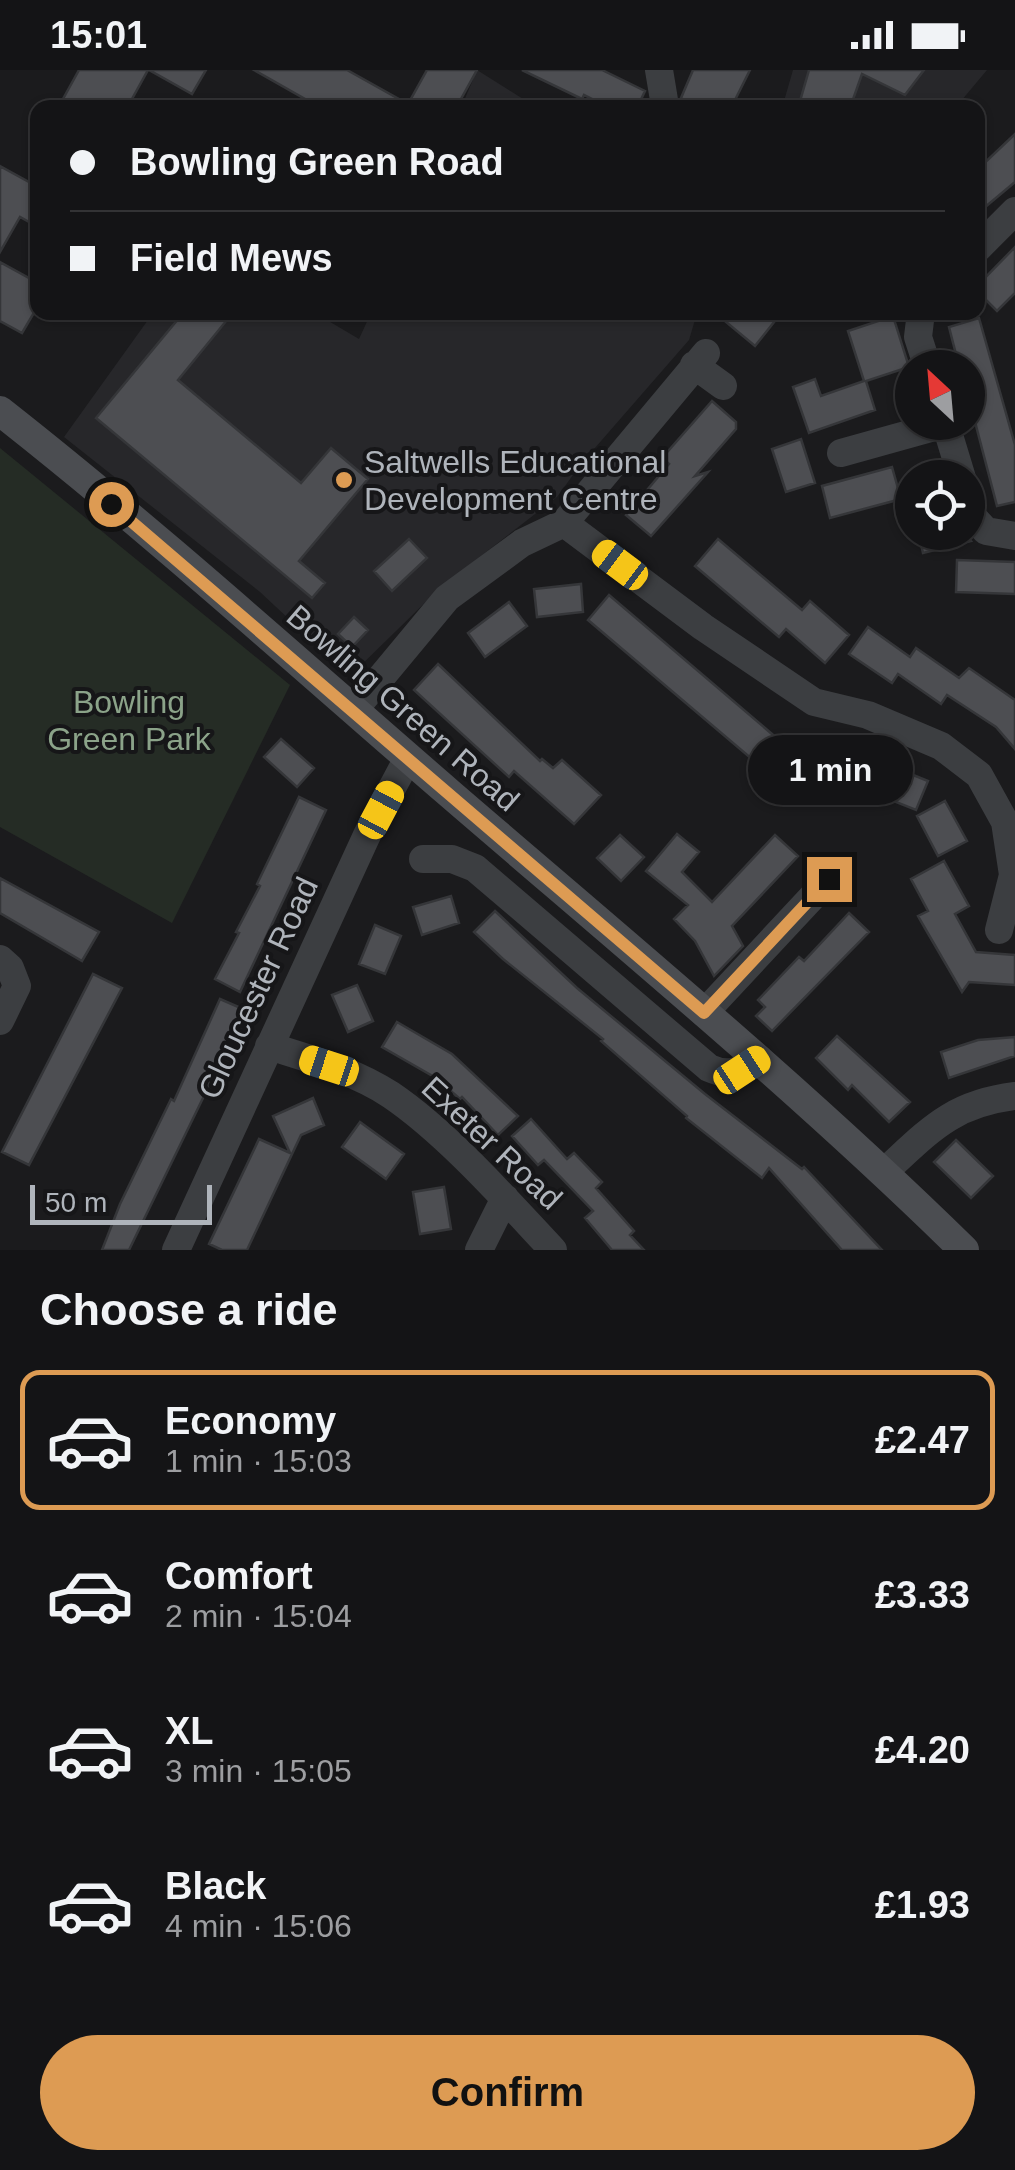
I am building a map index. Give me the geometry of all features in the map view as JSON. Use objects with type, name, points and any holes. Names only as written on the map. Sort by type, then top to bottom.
[{"type":"street","points":[[660,70],[664,100]]},
{"type":"street","points":[[985,241],[1015,212]]},
{"type":"street","points":[[920,320],[918,338],[922,350]]},
{"type":"street","points":[[354,710],[447,598],[522,544],[564,523],[700,359],[723,386]]},
{"type":"street","name":"Bowling Green Road","points":[[0,411],[759,1059],[964,1250]]},
{"type":"street","points":[[841,453],[895,437]]},
{"type":"street","points":[[564,523],[702,626],[814,702],[868,715],[941,746],[980,775],[1005,822],[1013,875],[999,930]]},
{"type":"street","points":[[985,530],[1015,536]]},
{"type":"street","name":"Gloucester Road","points":[[176,1250],[367,836],[408,758]]},
{"type":"street","points":[[423,859],[452,859],[475,868],[709,1068],[724,1074],[742,1070],[759,1059]]},
{"type":"street","points":[[704,1013],[829,879]]},
{"type":"street","points":[[0,959],[10,968],[16,986],[0,1021]]},
{"type":"street","name":"Exeter Road","points":[[269,1046],[329,1066],[391,1095],[505,1198],[554,1250]]},
{"type":"street","points":[[884,1172],[961,1108],[1015,1096]]},
{"type":"street","points":[[479,1250],[505,1198]]},
{"type":"shaded area","points":[[477,70],[525,100],[464,100]]},
{"type":"shaded area","points":[[793,70],[987,70],[962,100],[784,100]]},
{"type":"shaded area","name":"Saltwells Educational Development Centre","points":[[148,320],[327,320],[359,339],[368,320],[695,320],[689,340],[557,497],[441,587],[350,676],[260,592],[64,437]]},
{"type":"green space","name":"Bowling Green Park","points":[[0,448],[290,685],[172,923],[0,827]]},
{"type":"building","points":[[79,70],[148,70],[131,100],[62,100]]},
{"type":"building","points":[[149,70],[206,70],[192,94]]},
{"type":"building","points":[[254,70],[347,70],[401,100],[307,100]]},
{"type":"building","points":[[427,70],[477,70],[460,100],[410,100]]},
{"type":"building","points":[[522,70],[602,70],[645,91],[641,100],[594,100],[584,95],[582,99]]},
{"type":"building","points":[[693,70],[750,70],[735,100],[681,98]]},
{"type":"building","points":[[809,70],[924,70],[905,95],[862,74],[853,100],[800,100]]},
{"type":"building","points":[[1015,134],[1015,182],[985,207],[985,162]]},
{"type":"building","points":[[0,166],[30,183],[30,223],[20,217],[0,252]]},
{"type":"building","points":[[1015,247],[1015,293],[997,311],[985,299],[985,278]]},
{"type":"building","points":[[0,262],[30,279],[30,320],[22,333],[0,321]]},
{"type":"building","points":[[177,320],[227,320],[178,380],[301,483],[331,448],[368,479],[299,561],[325,583],[312,598],[96,418]]},
{"type":"building","points":[[724,320],[776,320],[755,346]]},
{"type":"building","points":[[881,320],[894,320],[904,350],[895,350],[895,372],[866,381],[875,410],[809,433],[793,387],[815,379],[821,396],[864,381],[848,331]]},
{"type":"building","points":[[980,320],[1015,445],[1015,502],[997,506],[980,440],[985,440],[985,350],[955,350],[949,327]]},
{"type":"building","points":[[712,401],[736,422],[736,429],[695,476],[708,472],[651,536],[626,515],[669,464],[662,458]]},
{"type":"building","points":[[801,439],[815,483],[786,492],[772,449]]},
{"type":"building","points":[[892,467],[895,501],[830,518],[822,486]]},
{"type":"building","points":[[409,539],[427,558],[392,591],[374,571]]},
{"type":"building","points":[[718,539],[802,610],[810,601],[849,635],[825,663],[786,629],[779,637],[695,566]]},
{"type":"building","points":[[957,560],[1015,562],[1015,594],[956,592]]},
{"type":"building","points":[[581,584],[583,612],[537,617],[534,589]]},
{"type":"building","points":[[609,595],[813,769],[792,793],[588,620]]},
{"type":"building","points":[[509,602],[527,626],[485,657],[468,633]]},
{"type":"building","points":[[354,617],[368,630],[352,647],[338,634]]},
{"type":"building","points":[[868,627],[910,657],[916,648],[959,678],[969,668],[1015,700],[1015,749],[996,727],[947,695],[941,704],[898,674],[892,683],[849,654]]},
{"type":"building","points":[[438,664],[540,761],[553,768],[562,760],[601,795],[574,824],[514,771],[509,777],[414,690]]},
{"type":"building","points":[[281,739],[314,768],[297,787],[264,757]]},
{"type":"building","points":[[829,751],[883,773],[886,764],[928,781],[916,810],[866,790],[861,800],[816,782]]},
{"type":"building","points":[[299,797],[326,810],[240,992],[215,979]]},
{"type":"building","points":[[945,801],[967,841],[938,856],[917,816]]},
{"type":"building","points":[[677,834],[699,852],[682,872],[712,902],[775,835],[798,856],[732,926],[743,946],[714,976],[695,941],[674,919],[688,905],[646,871]]},
{"type":"building","points":[[620,835],[644,857],[621,881],[597,858]]},
{"type":"building","points":[[944,861],[969,906],[955,914],[976,952],[1015,955],[1015,985],[969,982],[962,992],[926,930],[918,916],[928,911],[911,879]]},
{"type":"building","points":[[0,878],[99,932],[82,961],[0,913]]},
{"type":"building","points":[[451,896],[459,923],[422,935],[413,907]]},
{"type":"building","points":[[495,911],[577,988],[705,1094],[804,1167],[882,1250],[842,1250],[769,1168],[762,1178],[686,1118],[603,1039],[503,959],[474,932]]},
{"type":"building","points":[[849,913],[869,932],[772,1031],[756,1016],[765,1007],[758,1000],[799,957],[804,961]]},
{"type":"building","points":[[375,925],[401,936],[385,974],[359,964]]},
{"type":"building","points":[[93,974],[122,988],[29,1165],[2,1152]]},
{"type":"building","points":[[357,985],[373,1021],[348,1032],[332,995]]},
{"type":"building","points":[[220,999],[243,1009],[204,1096],[129,1250],[102,1250],[120,1204],[171,1099],[174,1101]]},
{"type":"building","points":[[397,1022],[452,1054],[518,1116],[498,1135],[462,1097],[382,1047]]},
{"type":"building","points":[[837,1036],[910,1102],[889,1122],[852,1085],[848,1090],[816,1058]]},
{"type":"building","points":[[1015,1037],[1015,1056],[949,1078],[941,1052],[978,1040]]},
{"type":"building","points":[[313,1098],[324,1125],[301,1135],[247,1250],[222,1250],[209,1244],[259,1139],[290,1153],[273,1116]]},
{"type":"building","points":[[531,1119],[567,1159],[574,1153],[602,1182],[596,1188],[634,1231],[630,1235],[644,1250],[612,1250],[585,1218],[593,1211],[544,1160],[538,1165],[512,1136]]},
{"type":"building","points":[[360,1122],[404,1154],[386,1179],[342,1147]]},
{"type":"building","points":[[956,1140],[993,1176],[971,1198],[934,1162]]},
{"type":"building","points":[[444,1187],[451,1229],[420,1234],[413,1192]]},
{"type":"place","name":"Saltwells Educational Development Centre","points":[[344,480]]},
{"type":"route","points":[[111,504],[704,1013],[829,879]]}]
